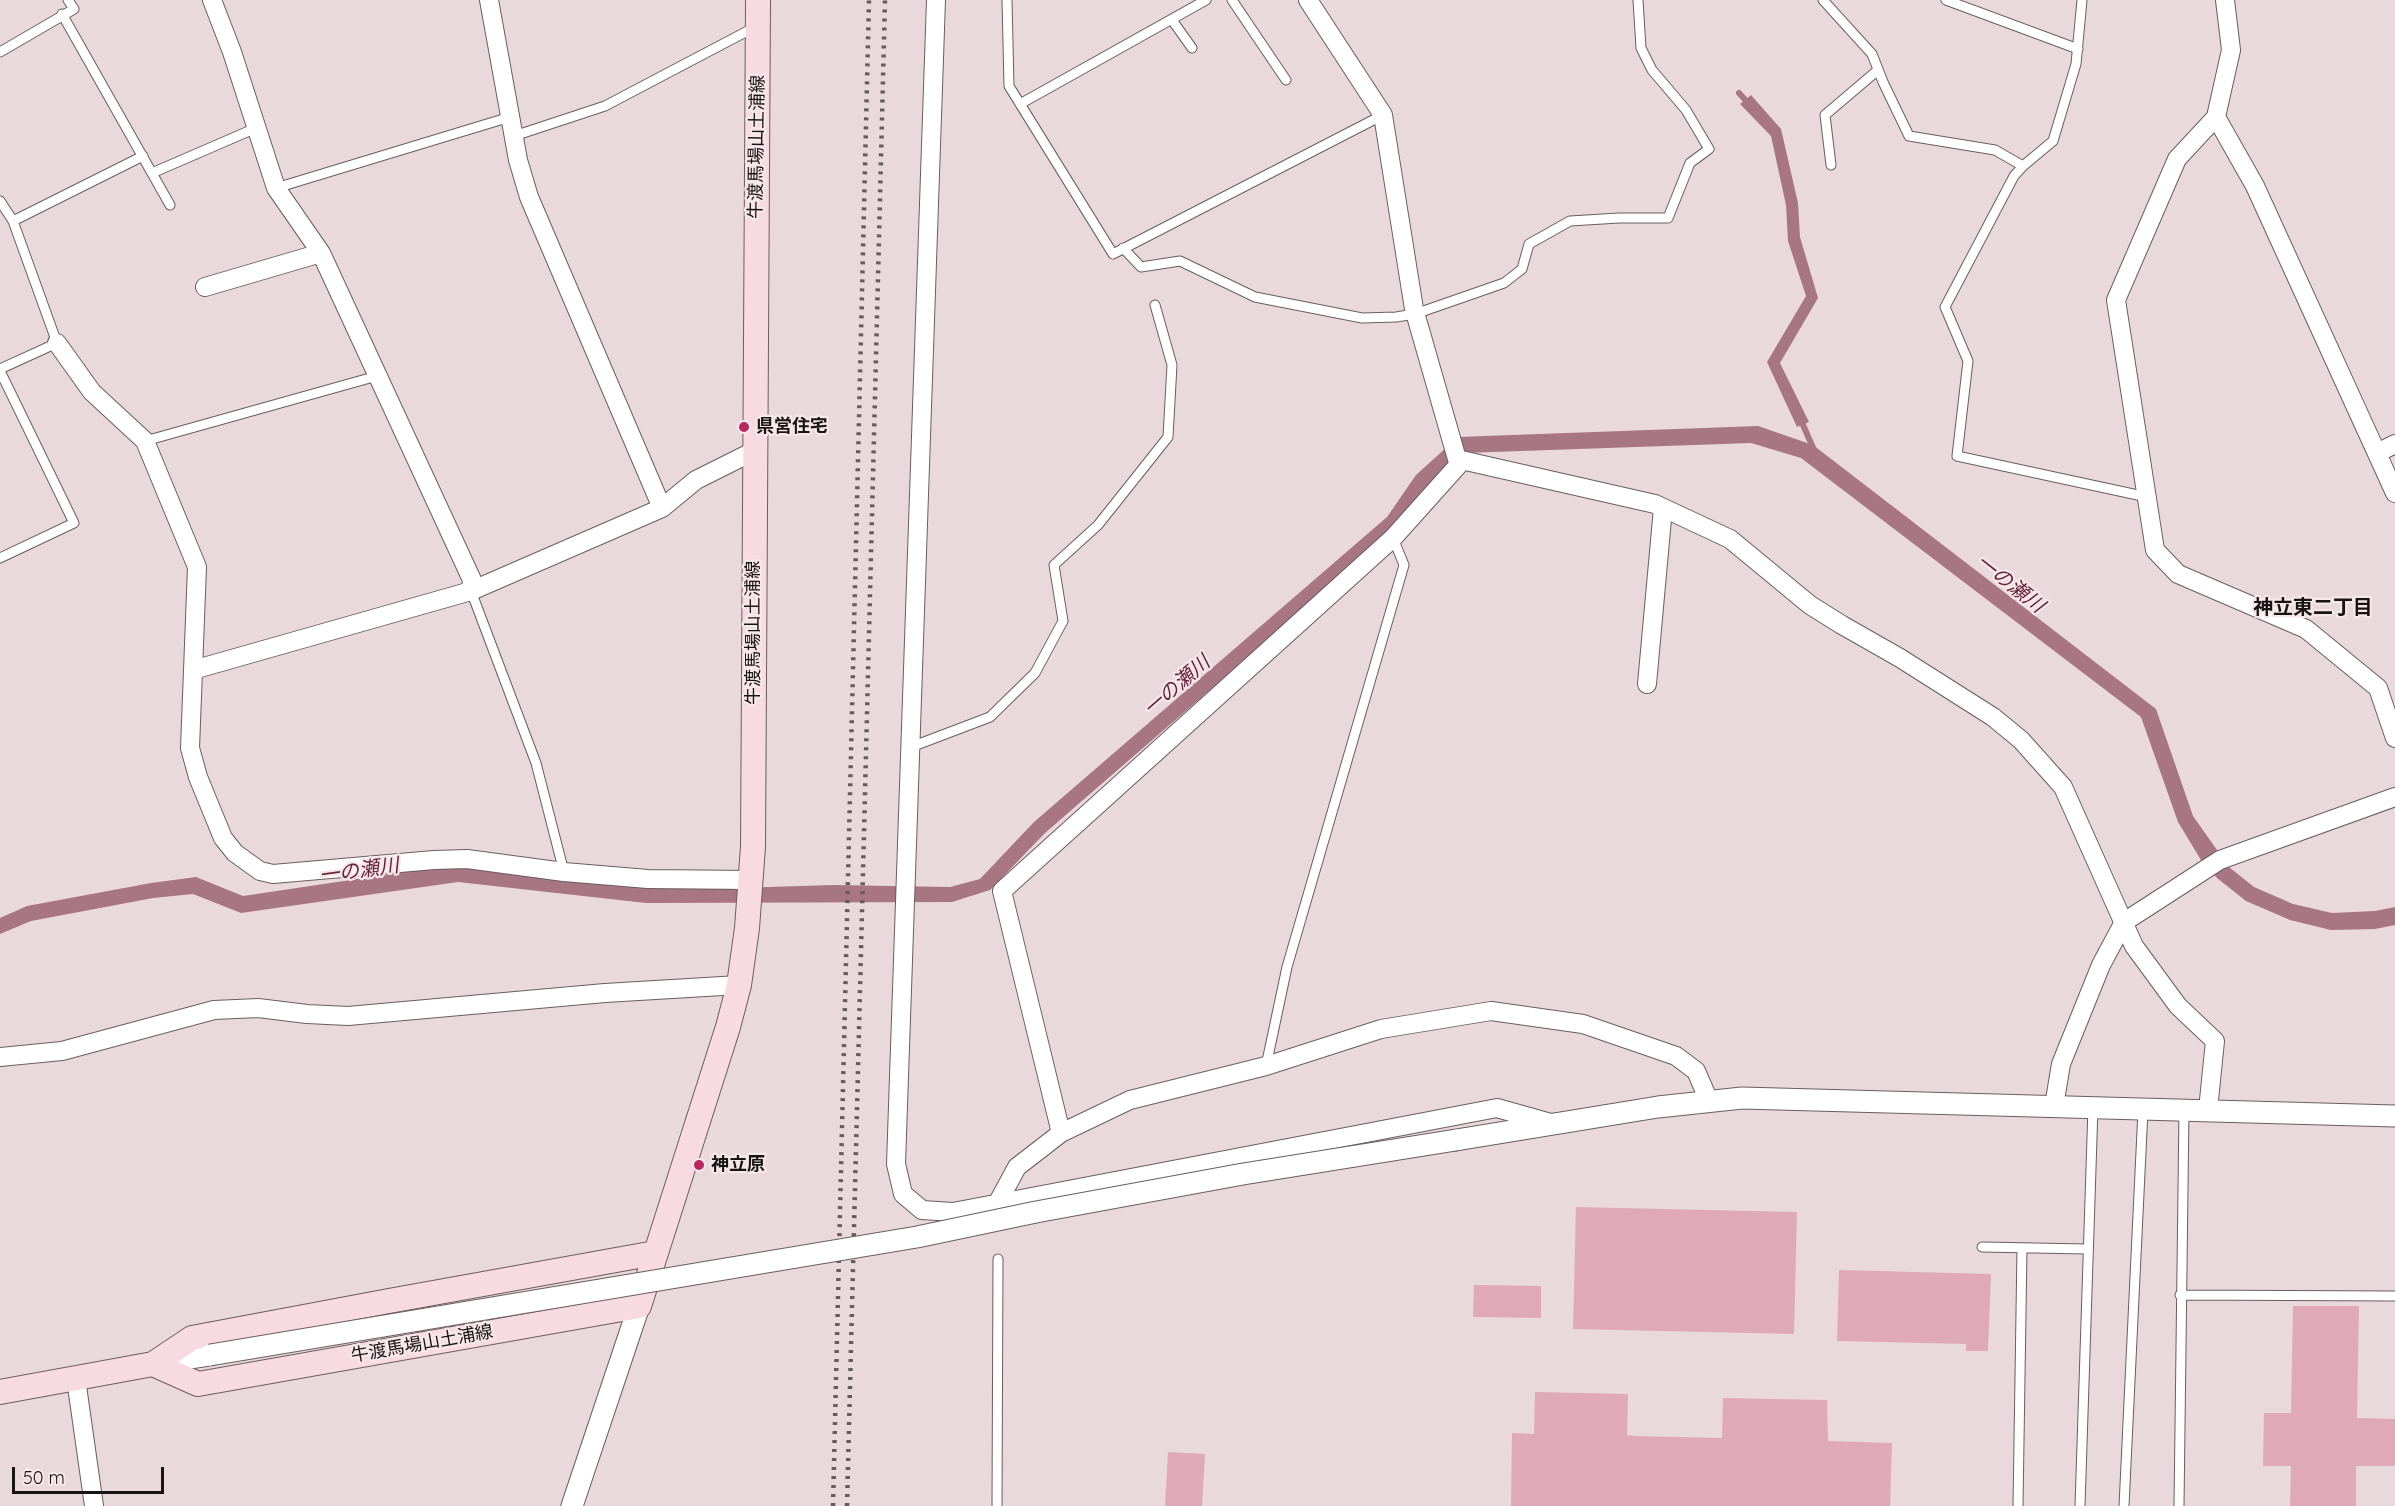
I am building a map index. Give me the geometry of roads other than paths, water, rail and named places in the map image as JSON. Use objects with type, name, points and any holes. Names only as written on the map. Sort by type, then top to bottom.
[{"type":"main road","name":"牛渡馬場山土浦線","points":[[153,1364],[198,1383],[639,1306],[728,1027],[739,984],[747,928],[753,835],[758,0]]},
{"type":"main road","points":[[0,1392],[153,1364],[192,1338],[655,1253]]},
{"type":"street","points":[[212,0],[232,52],[276,188],[321,253],[472,580],[471,591]]},
{"type":"street","points":[[489,0],[518,160],[529,196],[662,508]]},
{"type":"street","points":[[936,0],[896,1164],[903,1194],[922,1210],[953,1212],[1497,1108],[1556,1125]]},
{"type":"street","points":[[1308,0],[1383,115],[1415,314],[1457,459],[1654,504],[1730,540],[1810,605],[1984,711],[2021,740],[2063,787],[2134,946],[2178,1006],[2215,1041],[2208,1110]]},
{"type":"street","points":[[2225,0],[2231,50],[2216,117],[2177,159],[2116,300],[2155,550],[2178,574],[2306,629],[2378,688],[2395,738]]},
{"type":"street","points":[[2216,117],[2255,186],[2395,493]]},
{"type":"street","points":[[205,287],[321,253]]},
{"type":"street","points":[[57,343],[92,392],[145,441],[197,567],[190,748],[198,777],[223,838],[235,853],[261,871],[273,874],[467,859],[564,872],[648,879],[750,880]]},
{"type":"street","points":[[2377,453],[2395,444]]},
{"type":"street","points":[[193,670],[471,591],[662,508],[696,480],[754,451]]},
{"type":"street","points":[[1061,1133],[1002,891],[1393,538],[1462,460]]},
{"type":"street","points":[[1647,684],[1663,508]]},
{"type":"street","points":[[2054,1106],[2061,1064],[2101,965],[2124,922],[2205,868],[2225,858],[2395,797]]},
{"type":"street","points":[[0,1057],[62,1051],[214,1010],[258,1008],[348,1017],[605,993],[739,984]]},
{"type":"street","points":[[997,1204],[1017,1167],[1061,1133],[1130,1100],[1266,1066],[1381,1029],[1491,1011],[1583,1024],[1676,1056],[1696,1071],[1709,1101]]},
{"type":"street","points":[[153,1364],[917,1237],[1036,1212],[1243,1174],[1658,1107],[1709,1101],[1742,1098],[1794,1098],[2395,1116]]},
{"type":"street","points":[[573,1506],[639,1306]]},
{"type":"street","points":[[76,1379],[94,1506]]},
{"type":"lane","points":[[0,52],[74,9],[68,0]]},
{"type":"lane","points":[[1007,0],[1009,86],[1113,254],[1383,115]]},
{"type":"lane","points":[[1020,104],[1206,0]]},
{"type":"lane","points":[[1232,0],[1286,80]]},
{"type":"lane","points":[[1123,248],[1141,267],[1180,261],[1255,297],[1362,318],[1396,318],[1415,314],[1504,283],[1522,269],[1529,243],[1570,221],[1668,218],[1690,163],[1709,148],[1686,110],[1652,70],[1641,48],[1638,0]]},
{"type":"lane","points":[[1822,0],[1872,54],[1910,136],[1995,150],[2023,166]]},
{"type":"lane","points":[[1946,0],[2078,49]]},
{"type":"lane","points":[[2082,0],[2076,64],[2054,141],[2014,176],[1945,307],[1968,361],[1957,456],[2147,497]]},
{"type":"lane","points":[[62,14],[170,205]]},
{"type":"lane","points":[[1172,20],[1192,48]]},
{"type":"lane","points":[[514,136],[605,106],[758,25]]},
{"type":"lane","points":[[1831,165],[1825,115],[1878,70]]},
{"type":"lane","points":[[276,188],[510,117]]},
{"type":"lane","points":[[152,173],[256,128]]},
{"type":"lane","points":[[13,221],[143,156]]},
{"type":"lane","points":[[0,201],[13,221],[57,343],[0,370],[74,523],[0,558]]},
{"type":"lane","points":[[910,747],[990,717],[1035,673],[1063,621],[1054,565],[1098,525],[1168,437],[1172,365],[1155,304]]},
{"type":"lane","points":[[145,441],[377,376]]},
{"type":"lane","points":[[1266,1066],[1287,967],[1404,565],[1393,538]]},
{"type":"lane","points":[[471,591],[536,763],[564,872]]},
{"type":"lane","points":[[2080,1506],[2086,1248],[2093,1107]]},
{"type":"lane","points":[[2124,1506],[2144,1108]]},
{"type":"lane","points":[[2179,1506],[2184,1110]]},
{"type":"lane","points":[[1982,1247],[2086,1248]]},
{"type":"lane","points":[[2018,1506],[2022,1248]]},
{"type":"lane","points":[[997,1506],[998,1259]]},
{"type":"lane","points":[[2181,1295],[2395,1296]]},
{"type":"waterway","points":[[1739,93],[1751,106]]},
{"type":"waterway","points":[[1800,418],[1814,450]]},
{"type":"railway","points":[[833,1506],[869,0]]},
{"type":"railway","points":[[847,1506],[885,0]]},
{"type":"place","name":"県営住宅","points":[[744,427]]},
{"type":"place","name":"神立原","points":[[699,1165]]},
{"type":"district","name":"神立東二丁目","points":[[2313,608]]},
{"type":"water label","name":"一の瀬川","points":[[2010,584]]},
{"type":"water label","name":"一の瀬川","points":[[1177,686]]},
{"type":"water label","name":"一の瀬川","points":[[359,871]]}]
